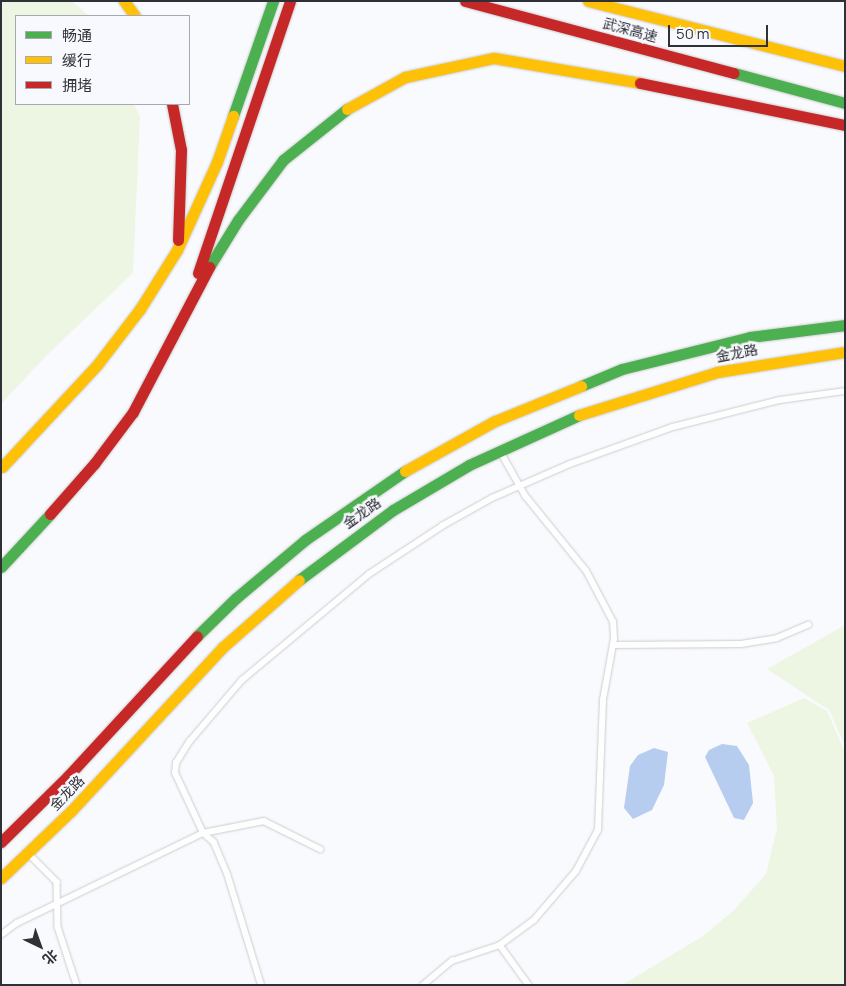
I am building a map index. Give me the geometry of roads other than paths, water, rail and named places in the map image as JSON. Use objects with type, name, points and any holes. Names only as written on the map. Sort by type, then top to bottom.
[{"type":"main road","points":[[124,1],[134,15]]},
{"type":"main road","points":[[2,467],[97,365],[140,309],[177,250],[217,162],[273,1]]},
{"type":"main road","points":[[191,297],[212,224],[290,1]]},
{"type":"main road","name":"武深高速","points":[[466,1],[845,103]]},
{"type":"main road","name":"武深高速","points":[[588,1],[845,66]]},
{"type":"main road","points":[[1,567],[94,464],[133,412],[165,356],[191,297],[238,220],[283,160],[334,116],[406,77],[494,58],[684,90],[845,125]]},
{"type":"main road","points":[[172,105],[181,150],[177,250]]},
{"type":"main road","name":"金龙路","points":[[1,842],[73,770],[173,660],[236,598],[305,540],[417,463],[495,421],[622,369],[742,339],[845,325]]},
{"type":"main road","name":"金龙路","points":[[1,878],[88,793],[198,671],[287,589],[393,510],[499,450],[590,410],[674,383],[756,364],[845,352]]},
{"type":"lane","points":[[261,985],[227,874],[214,844],[202,833],[174,768],[224,699],[282,644],[369,574],[467,511],[518,486],[623,444],[716,414],[780,400],[845,391]]},
{"type":"lane","points":[[423,985],[452,961],[500,945],[548,906],[576,871],[595,841],[600,808],[603,700],[612,645],[612,622],[598,590],[518,486],[499,450]]},
{"type":"lane","points":[[612,645],[741,644],[777,638],[808,625]]},
{"type":"lane","points":[[1,935],[57,904],[202,833],[264,821],[320,849]]},
{"type":"lane","points":[[28,853],[56,882],[58,928],[77,985]]},
{"type":"lane","points":[[500,945],[529,985]]},
{"type":"water","points":[[722,744],[737,746],[749,765],[753,803],[744,820],[734,818],[705,757],[709,750]]},
{"type":"water","points":[[654,748],[668,752],[664,785],[652,810],[633,819],[624,808],[630,766],[638,755]]}]
